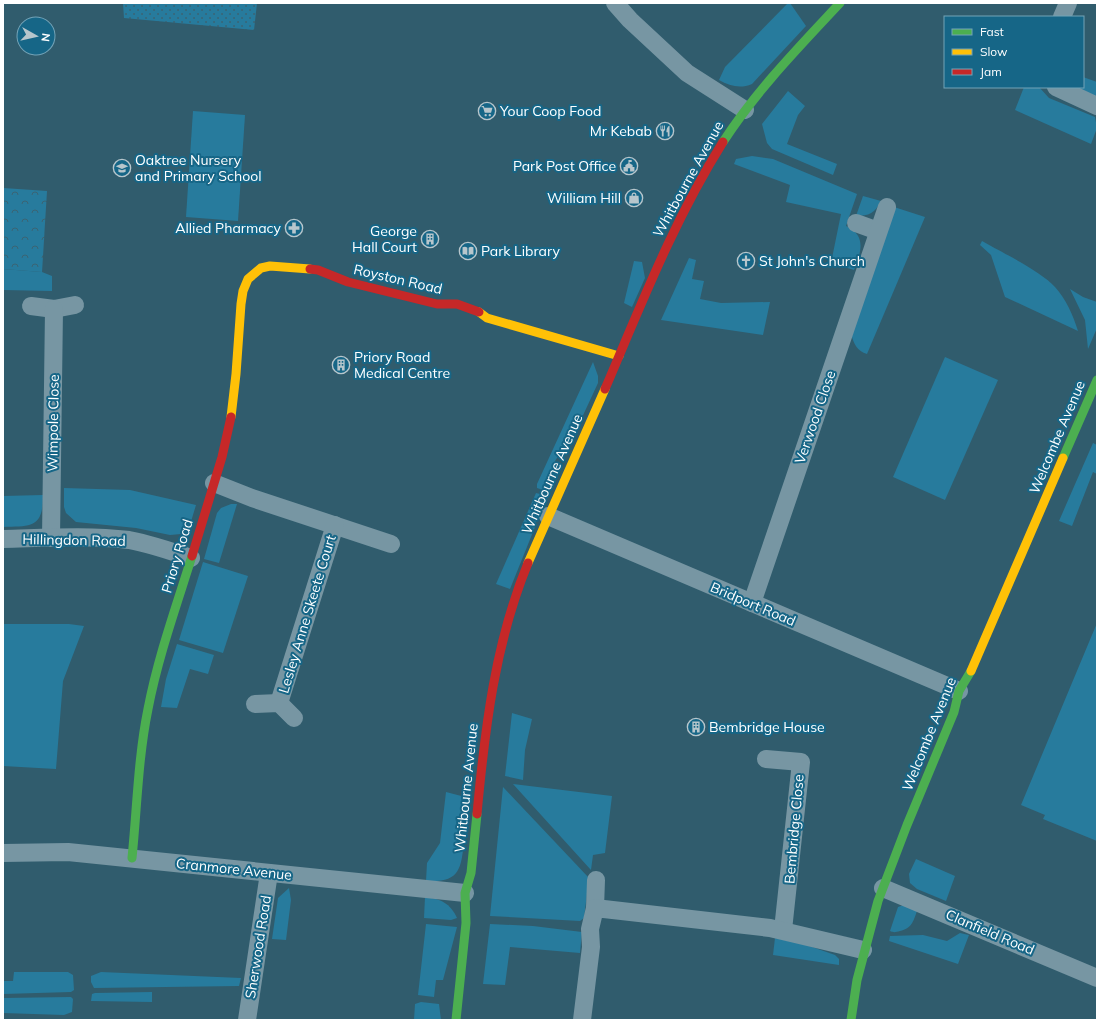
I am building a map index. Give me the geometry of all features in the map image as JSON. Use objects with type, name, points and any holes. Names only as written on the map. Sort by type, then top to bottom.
[{"type":"street","points":[[616,3],[630,20],[687,73],[745,110]]},
{"type":"street","name":"Whitbourne Avenue","points":[[456,1020],[466,923],[466,893],[471,872],[489,708],[498,656],[517,593],[548,516],[651,282],[685,210],[716,153],[760,90],[840,3]]},
{"type":"street","points":[[1062,16],[1068,3]]},
{"type":"street","points":[[1058,88],[1097,106]]},
{"type":"street","name":"Verwood Close","points":[[752,603],[887,207]]},
{"type":"street","points":[[856,223],[878,231]]},
{"type":"street","name":"Royston Road","points":[[262,268],[277,266],[318,270],[334,278],[362,286],[437,304],[457,304],[474,308],[487,318],[619,356]]},
{"type":"street","name":"Priory Road","points":[[132,858],[144,730],[148,708],[214,483],[230,422],[243,291],[248,279],[262,268]]},
{"type":"street","points":[[31,306],[54,309],[76,305]]},
{"type":"street","name":"Wimpole Close","points":[[51,538],[54,309]]},
{"type":"street","name":"Welcombe Avenue","points":[[851,1020],[863,950],[901,836],[954,712],[958,691],[970,673],[1097,380]]},
{"type":"street","name":"Lesley Anne Skeete Court","points":[[214,483],[391,544]]},
{"type":"street","name":"Bridport Road","points":[[548,516],[958,691]]},
{"type":"street","name":"Lesley Anne Skeete Court","points":[[279,703],[334,525]]},
{"type":"street","name":"Hillingdon Road","points":[[3,540],[51,538],[130,540],[169,550],[191,558]]},
{"type":"street","name":"Lesley Anne Skeete Court","points":[[255,704],[279,703],[294,718]]},
{"type":"street","name":"Bembridge Close","points":[[766,759],[801,762],[783,930]]},
{"type":"street","name":"Cranmore Avenue","points":[[3,853],[61,852],[132,858],[466,893]]},
{"type":"street","name":"Sherwood Road","points":[[247,1020],[269,873]]},
{"type":"street","points":[[582,1020],[591,947],[590,929],[595,908],[596,880]]},
{"type":"street","name":"Clanfield Road","points":[[883,888],[1097,978]]},
{"type":"street","points":[[595,908],[783,930],[863,950]]},
{"type":"green space","points":[[123,3],[257,3],[254,30],[124,18]]},
{"type":"green space","points":[[788,3],[790,3],[806,26],[752,84],[748,86],[735,86],[719,80],[725,67]]},
{"type":"green space","points":[[1084,77],[1097,82],[1097,99],[1071,88],[1084,88]]},
{"type":"green space","points":[[1024,88],[1040,88],[1049,98],[1095,117],[1097,128],[1091,144],[1015,110]]},
{"type":"green space","points":[[788,91],[805,106],[798,115],[787,144],[837,164],[833,175],[772,149],[767,143],[762,124]]},
{"type":"green space","points":[[193,111],[245,115],[238,221],[186,217]]},
{"type":"green space","points":[[752,156],[773,159],[857,194],[846,226],[853,230],[860,239],[859,257],[854,270],[831,263],[841,214],[786,202],[790,185],[734,164],[736,159]]},
{"type":"green space","points":[[3,188],[47,191],[42,272],[3,269]]},
{"type":"green space","points":[[863,196],[881,201],[871,213],[856,216]]},
{"type":"green space","points":[[894,207],[925,217],[867,354],[856,347],[851,334]]},
{"type":"green space","points":[[982,241],[1031,268],[1049,281],[1066,302],[1078,331],[1005,297],[991,255],[980,245]]},
{"type":"green space","points":[[689,258],[696,260],[692,279],[704,281],[700,299],[721,303],[770,302],[763,335],[661,320]]},
{"type":"green space","points":[[634,261],[642,262],[645,278],[632,307],[624,303]]},
{"type":"green space","points":[[3,269],[42,272],[52,276],[52,291],[3,290]]},
{"type":"green space","points":[[1070,289],[1083,297],[1097,302],[1097,328],[1088,349],[1085,320]]},
{"type":"green space","points":[[945,357],[998,380],[945,500],[893,477]]},
{"type":"green space","points":[[593,362],[598,376],[598,383],[579,424],[555,461],[543,490],[537,488],[537,484]]},
{"type":"green space","points":[[1093,443],[1097,445],[1097,474],[1093,472],[1072,526],[1059,521]]},
{"type":"green space","points":[[64,488],[130,490],[196,505],[190,525],[186,531],[181,534],[170,535],[136,528],[76,522],[66,513],[64,507]]},
{"type":"green space","points":[[536,493],[540,494],[535,527],[510,589],[496,584]]},
{"type":"green space","points":[[43,495],[41,514],[34,523],[21,526],[3,527],[3,496]]},
{"type":"green space","points":[[231,504],[237,504],[219,563],[204,559],[217,513],[221,508]]},
{"type":"green space","points":[[203,562],[248,576],[223,653],[179,640]]},
{"type":"green space","points":[[1097,623],[1097,841],[1043,819],[1045,815],[1021,805]]},
{"type":"green space","points":[[3,624],[69,624],[84,626],[63,681],[56,769],[3,766]]},
{"type":"green space","points":[[177,644],[214,655],[208,674],[190,669],[177,708],[161,707],[166,679]]},
{"type":"green space","points":[[512,713],[532,719],[525,750],[523,780],[505,776]]},
{"type":"green space","points":[[513,784],[612,796],[605,853],[593,855],[591,870]]},
{"type":"green space","points":[[503,787],[589,878],[584,918],[580,921],[490,916]]},
{"type":"green space","points":[[446,792],[469,798],[463,852],[459,867],[452,877],[445,880],[426,881],[427,863],[440,843]]},
{"type":"green space","points":[[916,859],[955,876],[946,901],[917,889],[910,883],[909,874]]},
{"type":"green space","points":[[289,888],[291,900],[286,940],[272,939],[278,898]]},
{"type":"green space","points":[[425,897],[436,899],[448,905],[457,918],[451,920],[424,918]]},
{"type":"green space","points":[[904,905],[917,911],[913,921],[910,926],[904,930],[895,932],[890,931],[898,907]]},
{"type":"green space","points":[[426,924],[457,927],[443,980],[436,980],[434,997],[418,995]]},
{"type":"green space","points":[[490,924],[533,926],[582,932],[580,953],[510,947],[505,985],[483,984]]},
{"type":"green space","points":[[960,933],[969,935],[958,964],[889,941],[890,936],[923,935],[947,941]]},
{"type":"green space","points":[[775,938],[801,943],[835,955],[839,959],[839,965],[773,955]]},
{"type":"green space","points":[[14,972],[68,972],[73,975],[74,990],[71,992],[3,994],[3,981],[13,981]]},
{"type":"green space","points":[[101,972],[241,978],[239,986],[94,988],[91,982],[91,976]]},
{"type":"green space","points":[[152,992],[152,1002],[91,1001],[92,994],[95,993]]},
{"type":"green space","points":[[71,997],[73,999],[72,1012],[64,1015],[3,1013],[3,998]]},
{"type":"green space","points":[[421,1002],[439,1004],[441,1020],[414,1020],[415,1004]]},
{"type":"traffic: fast","points":[[723,142],[763,87],[840,3]]},
{"type":"traffic: fast","points":[[1063,458],[1097,380]]},
{"type":"traffic: fast","points":[[132,858],[140,765],[148,709],[162,651],[192,556]]},
{"type":"traffic: fast","points":[[851,1020],[857,980],[878,901],[907,825],[954,712],[959,691],[971,671]]},
{"type":"traffic: fast","points":[[456,1020],[466,923],[465,893],[471,873],[477,814]]},
{"type":"traffic: slow","points":[[231,417],[241,304],[243,291],[248,279],[261,268],[270,266],[310,269]]},
{"type":"traffic: slow","points":[[479,312],[487,318],[619,356]]},
{"type":"traffic: slow","points":[[528,563],[605,389]]},
{"type":"traffic: slow","points":[[971,671],[1063,458]]},
{"type":"traffic: jam","points":[[605,389],[659,263],[689,202],[723,142]]},
{"type":"traffic: jam","points":[[310,269],[318,270],[348,282],[437,304],[457,304],[479,312]]},
{"type":"traffic: jam","points":[[192,556],[222,457],[231,417]]},
{"type":"traffic: jam","points":[[477,814],[488,718],[499,655],[507,624],[528,563]]},
{"type":"place","name":"Your Coop Food","points":[[487,111]]},
{"type":"place","name":"Mr Kebab","points":[[665,131]]},
{"type":"place","name":"Park Post Office","points":[[629,166]]},
{"type":"place","name":"Oaktree Nursery and Primary School","points":[[122,168]]},
{"type":"place","name":"William Hill","points":[[634,198]]},
{"type":"place","name":"Allied Pharmacy","points":[[294,228]]},
{"type":"place","name":"George Hall Court","points":[[430,239]]},
{"type":"place","name":"Park Library","points":[[468,251]]},
{"type":"place","name":"St John's Church","points":[[746,261]]},
{"type":"place","name":"Priory Road Medical Centre","points":[[341,365]]},
{"type":"place","name":"Bembridge House","points":[[696,727]]}]
